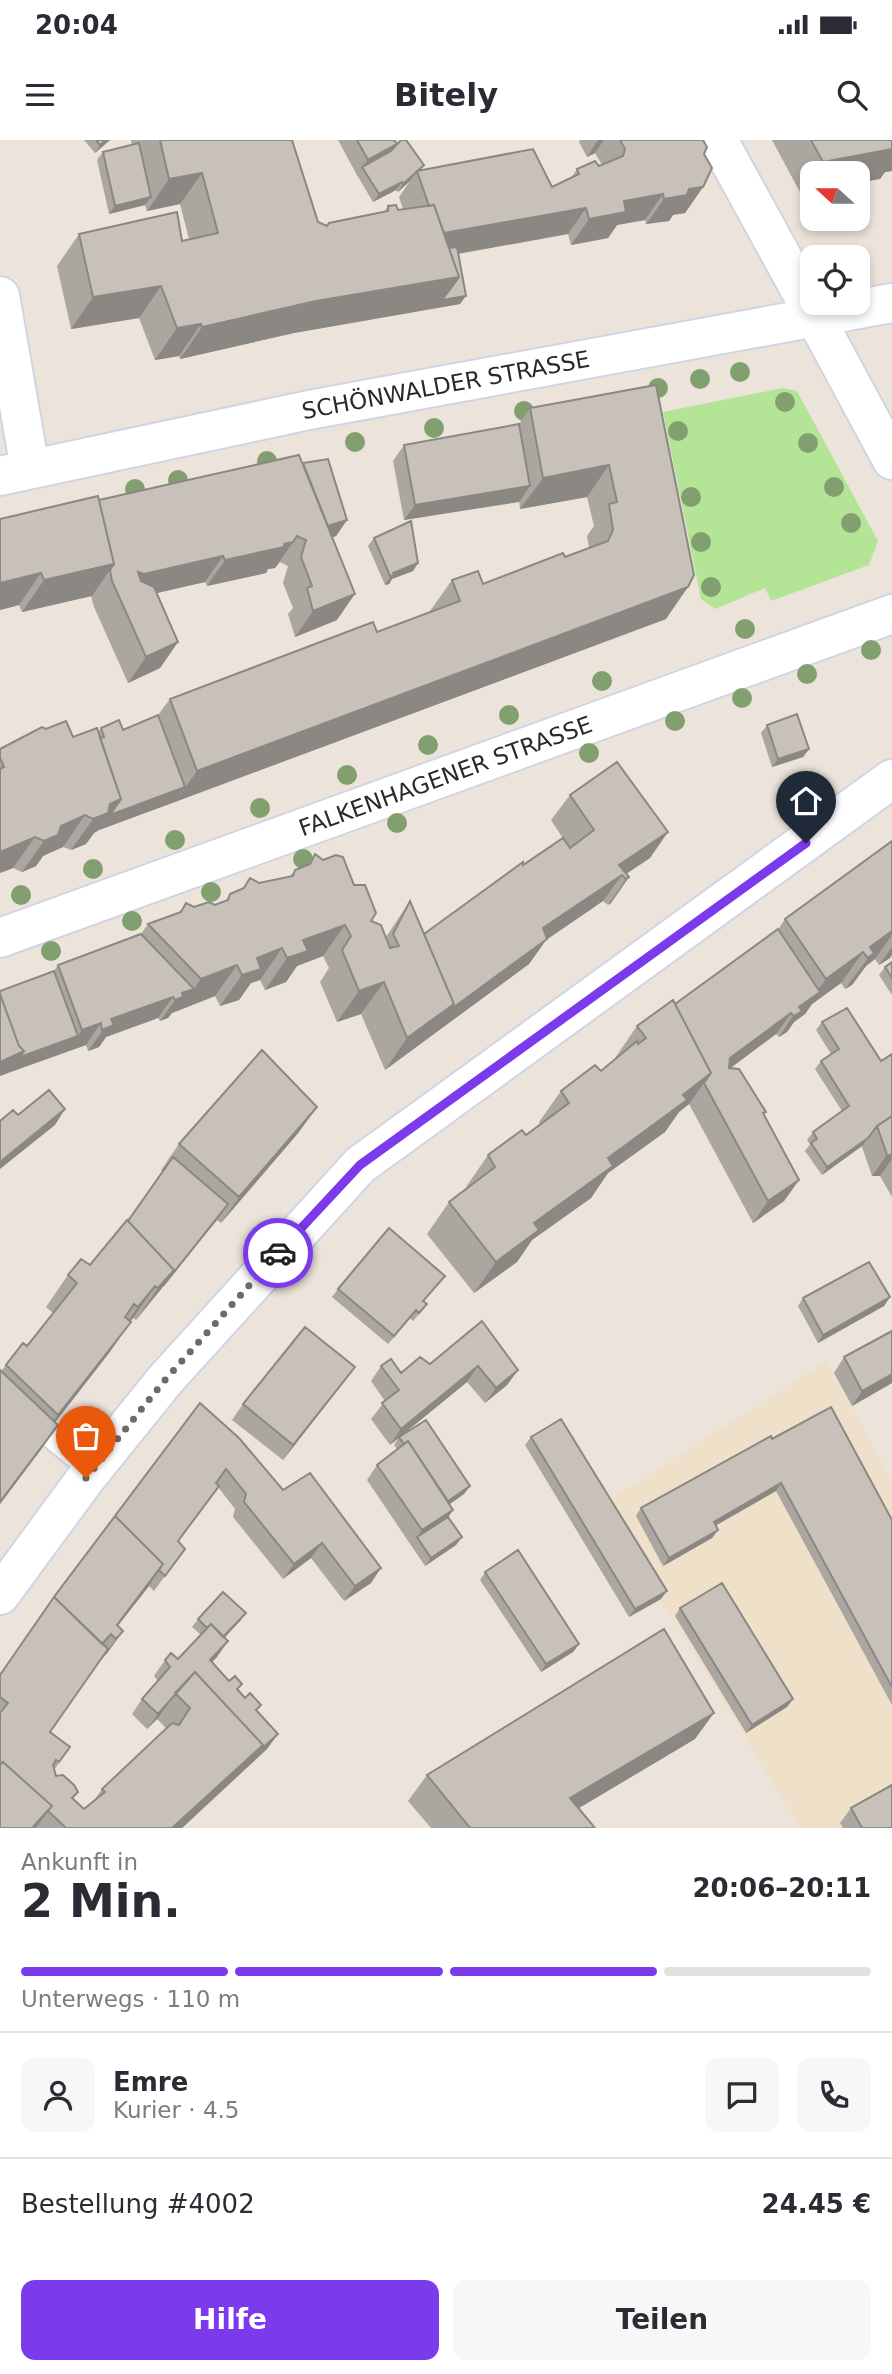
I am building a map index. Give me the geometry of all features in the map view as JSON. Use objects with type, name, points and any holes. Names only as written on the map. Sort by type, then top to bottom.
[{"type":"street","points":[[718,140],[892,460]]},
{"type":"street","points":[[0,296],[15,473]]},
{"type":"street","name":"SCHÖNWALDER STRASSE","points":[[15,473],[309,410],[892,303]]},
{"type":"street","name":"FALKENHAGENER STRASSE","points":[[0,938],[892,614]]},
{"type":"street","points":[[0,1595],[93,1470],[165,1380],[360,1165],[892,779]]},
{"type":"lane","points":[[47,1432],[93,1470]]},
{"type":"shaded area","points":[[827,1361],[892,1481],[892,1828],[800,1828],[603,1504]]},
{"type":"green space","points":[[783,388],[797,391],[878,541],[869,565],[771,601],[765,588],[715,609],[701,599],[663,412]]},
{"type":"building","points":[[160,140],[292,140],[318,222],[327,226],[329,223],[388,211],[388,206],[396,205],[398,210],[434,205],[459,277],[316,301],[202,327],[201,324],[177,328],[161,286],[93,297],[79,234],[177,212],[182,241],[218,233],[202,173],[169,179]]},
{"type":"building","points":[[357,140],[394,140],[397,144],[368,160]]},
{"type":"building","points":[[401,140],[406,140],[424,165],[403,184],[402,182],[379,194],[362,167],[391,151]]},
{"type":"building","points":[[620,140],[703,140],[707,147],[704,154],[712,168],[703,187],[689,189],[687,195],[664,199],[663,194],[624,201],[626,212],[589,219],[586,208],[444,233],[434,205],[429,206],[417,171],[533,149],[552,187],[579,174],[577,169],[595,161],[599,166],[623,156],[625,149]]},
{"type":"building","points":[[811,140],[892,140],[892,149],[822,161]]},
{"type":"building","points":[[139,143],[151,197],[115,206],[103,152]]},
{"type":"building","points":[[457,247],[466,296],[442,300],[459,277],[449,248]]},
{"type":"building","points":[[656,385],[694,575],[688,587],[197,771],[170,699],[373,622],[377,632],[460,601],[452,580],[478,571],[483,584],[563,553],[565,557],[608,541],[613,530],[609,504],[617,502],[609,465],[543,478],[530,408]]},
{"type":"building","points":[[519,424],[530,486],[415,505],[404,445]]},
{"type":"building","points":[[299,455],[355,594],[313,611],[307,588],[312,586],[301,557],[306,540],[297,536],[293,542],[284,544],[284,547],[225,560],[223,556],[144,574],[138,572],[141,581],[154,587],[178,642],[146,657],[112,581],[110,570],[114,564],[99,500]]},
{"type":"building","points":[[328,459],[347,520],[328,526],[303,463]]},
{"type":"building","points":[[98,496],[114,564],[44,580],[41,573],[0,583],[0,519]]},
{"type":"building","points":[[411,521],[418,563],[390,576],[374,538]]},
{"type":"building","points":[[797,714],[809,749],[778,759],[767,725]]},
{"type":"building","points":[[158,715],[185,787],[110,815],[121,799],[100,738],[104,737],[101,728],[119,720],[123,730]]},
{"type":"building","points":[[66,721],[73,737],[97,728],[121,799],[110,804],[108,813],[93,819],[85,815],[61,826],[58,835],[44,841],[35,837],[0,852],[0,769],[4,767],[0,749],[42,727],[46,729]]},
{"type":"building","points":[[617,762],[668,832],[619,865],[629,877],[626,879],[622,875],[543,928],[547,939],[450,1010],[454,1004],[424,934],[523,862],[523,865],[563,838],[570,848],[594,830],[570,795]]},
{"type":"building","points":[[892,841],[892,931],[870,947],[874,953],[868,958],[863,952],[826,979],[785,919]]},
{"type":"building","points":[[315,854],[323,860],[336,855],[343,857],[354,885],[365,885],[376,913],[371,921],[381,925],[390,948],[399,946],[393,934],[410,901],[454,1004],[407,1038],[384,982],[359,991],[342,950],[351,936],[345,925],[303,940],[308,951],[287,958],[282,948],[257,958],[261,969],[242,975],[237,965],[201,979],[148,924],[181,912],[186,903],[194,907],[209,902],[215,905],[228,900],[230,894],[244,888],[250,878],[259,883],[293,876],[295,870],[310,864]]},
{"type":"building","points":[[778,929],[820,992],[799,1007],[802,1011],[794,1016],[791,1013],[730,1058],[729,1068],[739,1069],[766,1112],[763,1113],[799,1180],[768,1201],[704,1083],[711,1073],[675,1004]]},
{"type":"building","points":[[141,934],[194,989],[182,993],[183,997],[175,1000],[173,997],[111,1019],[114,1025],[102,1030],[101,1023],[82,1030],[58,965]]},
{"type":"building","points":[[892,962],[892,978],[885,967]]},
{"type":"building","points":[[54,971],[78,1036],[20,1057],[24,1051],[19,1046],[0,991]]},
{"type":"building","points":[[0,994],[19,1046],[24,1051],[0,1062]]},
{"type":"building","points":[[673,1000],[711,1073],[683,1095],[687,1100],[608,1158],[613,1166],[534,1223],[539,1230],[496,1262],[449,1202],[495,1167],[488,1155],[522,1130],[526,1135],[569,1103],[561,1091],[595,1065],[601,1071],[637,1041],[638,1044],[646,1038],[637,1026]]},
{"type":"building","points":[[847,1008],[881,1061],[892,1054],[892,1116],[877,1126],[868,1138],[827,1167],[811,1143],[817,1139],[813,1132],[849,1106],[821,1061],[839,1049],[822,1022]]},
{"type":"building","points":[[262,1050],[317,1107],[239,1197],[179,1144]]},
{"type":"building","points":[[49,1090],[65,1109],[0,1162],[0,1121],[13,1110],[18,1115]]},
{"type":"building","points":[[892,1116],[892,1155],[887,1155],[877,1126]]},
{"type":"building","points":[[173,1157],[228,1204],[163,1286],[174,1270],[128,1221]]},
{"type":"building","points":[[127,1220],[174,1270],[158,1288],[155,1286],[138,1307],[134,1304],[125,1317],[131,1322],[58,1415],[6,1365],[23,1343],[27,1346],[77,1283],[68,1275],[81,1259],[90,1265]]},
{"type":"building","points":[[389,1228],[445,1276],[423,1301],[427,1304],[419,1313],[416,1310],[394,1336],[338,1289]]},
{"type":"building","points":[[869,1262],[890,1297],[823,1335],[803,1298]]},
{"type":"building","points":[[482,1321],[518,1370],[496,1388],[478,1366],[401,1429],[382,1403],[399,1390],[381,1366],[391,1359],[401,1373],[420,1357],[430,1364]]},
{"type":"building","points":[[305,1327],[355,1367],[293,1445],[243,1404]]},
{"type":"building","points":[[892,1331],[892,1374],[862,1391],[844,1357]]},
{"type":"building","points":[[0,1370],[58,1425],[0,1502]]},
{"type":"building","points":[[200,1403],[239,1438],[283,1490],[310,1473],[381,1568],[355,1586],[322,1543],[294,1564],[244,1502],[246,1494],[226,1469],[216,1483],[219,1486],[178,1541],[185,1549],[165,1576],[159,1570],[163,1564],[115,1516]]},
{"type":"building","points":[[831,1407],[892,1520],[892,1687],[781,1483],[714,1522],[718,1530],[669,1558],[641,1508],[771,1436],[772,1439]]},
{"type":"building","points":[[561,1419],[667,1591],[635,1609],[531,1437]]},
{"type":"building","points":[[426,1420],[470,1486],[448,1501],[408,1441],[404,1444],[399,1437]]},
{"type":"building","points":[[408,1441],[453,1510],[422,1530],[377,1465]]},
{"type":"building","points":[[115,1516],[163,1564],[117,1625],[123,1631],[116,1639],[111,1634],[102,1644],[54,1597]]},
{"type":"building","points":[[448,1517],[462,1537],[431,1558],[417,1537]]},
{"type":"building","points":[[518,1550],[579,1644],[546,1664],[485,1572]]},
{"type":"building","points":[[722,1583],[793,1699],[752,1725],[680,1608]]},
{"type":"building","points":[[223,1592],[246,1613],[223,1637],[211,1624],[207,1628],[198,1619]]},
{"type":"building","points":[[54,1597],[108,1649],[50,1732],[70,1747],[59,1762],[56,1760],[53,1765],[56,1776],[63,1775],[74,1785],[78,1792],[72,1798],[84,1809],[105,1792],[102,1789],[172,1723],[179,1725],[190,1708],[175,1693],[195,1672],[263,1745],[172,1828],[66,1828],[48,1811],[52,1806],[3,1762],[0,1765],[0,1713],[8,1703],[0,1697],[0,1675]]},
{"type":"building","points":[[211,1624],[228,1641],[210,1660],[229,1681],[235,1676],[242,1684],[237,1689],[245,1698],[250,1693],[261,1705],[256,1710],[278,1734],[258,1752],[263,1745],[195,1672],[158,1714],[142,1699],[170,1667],[165,1660],[171,1653],[178,1659]]},
{"type":"building","points":[[664,1629],[714,1713],[570,1798],[595,1828],[470,1828],[427,1775]]},
{"type":"building","points":[[3,1762],[52,1806],[32,1828],[0,1828],[0,1765]]},
{"type":"building","points":[[892,1785],[892,1828],[862,1828],[851,1808]]},
{"type":"way so far","points":[[86,1478],[165,1380],[278,1253]]},
{"type":"route","points":[[278,1253],[360,1165],[806,843]]}]
